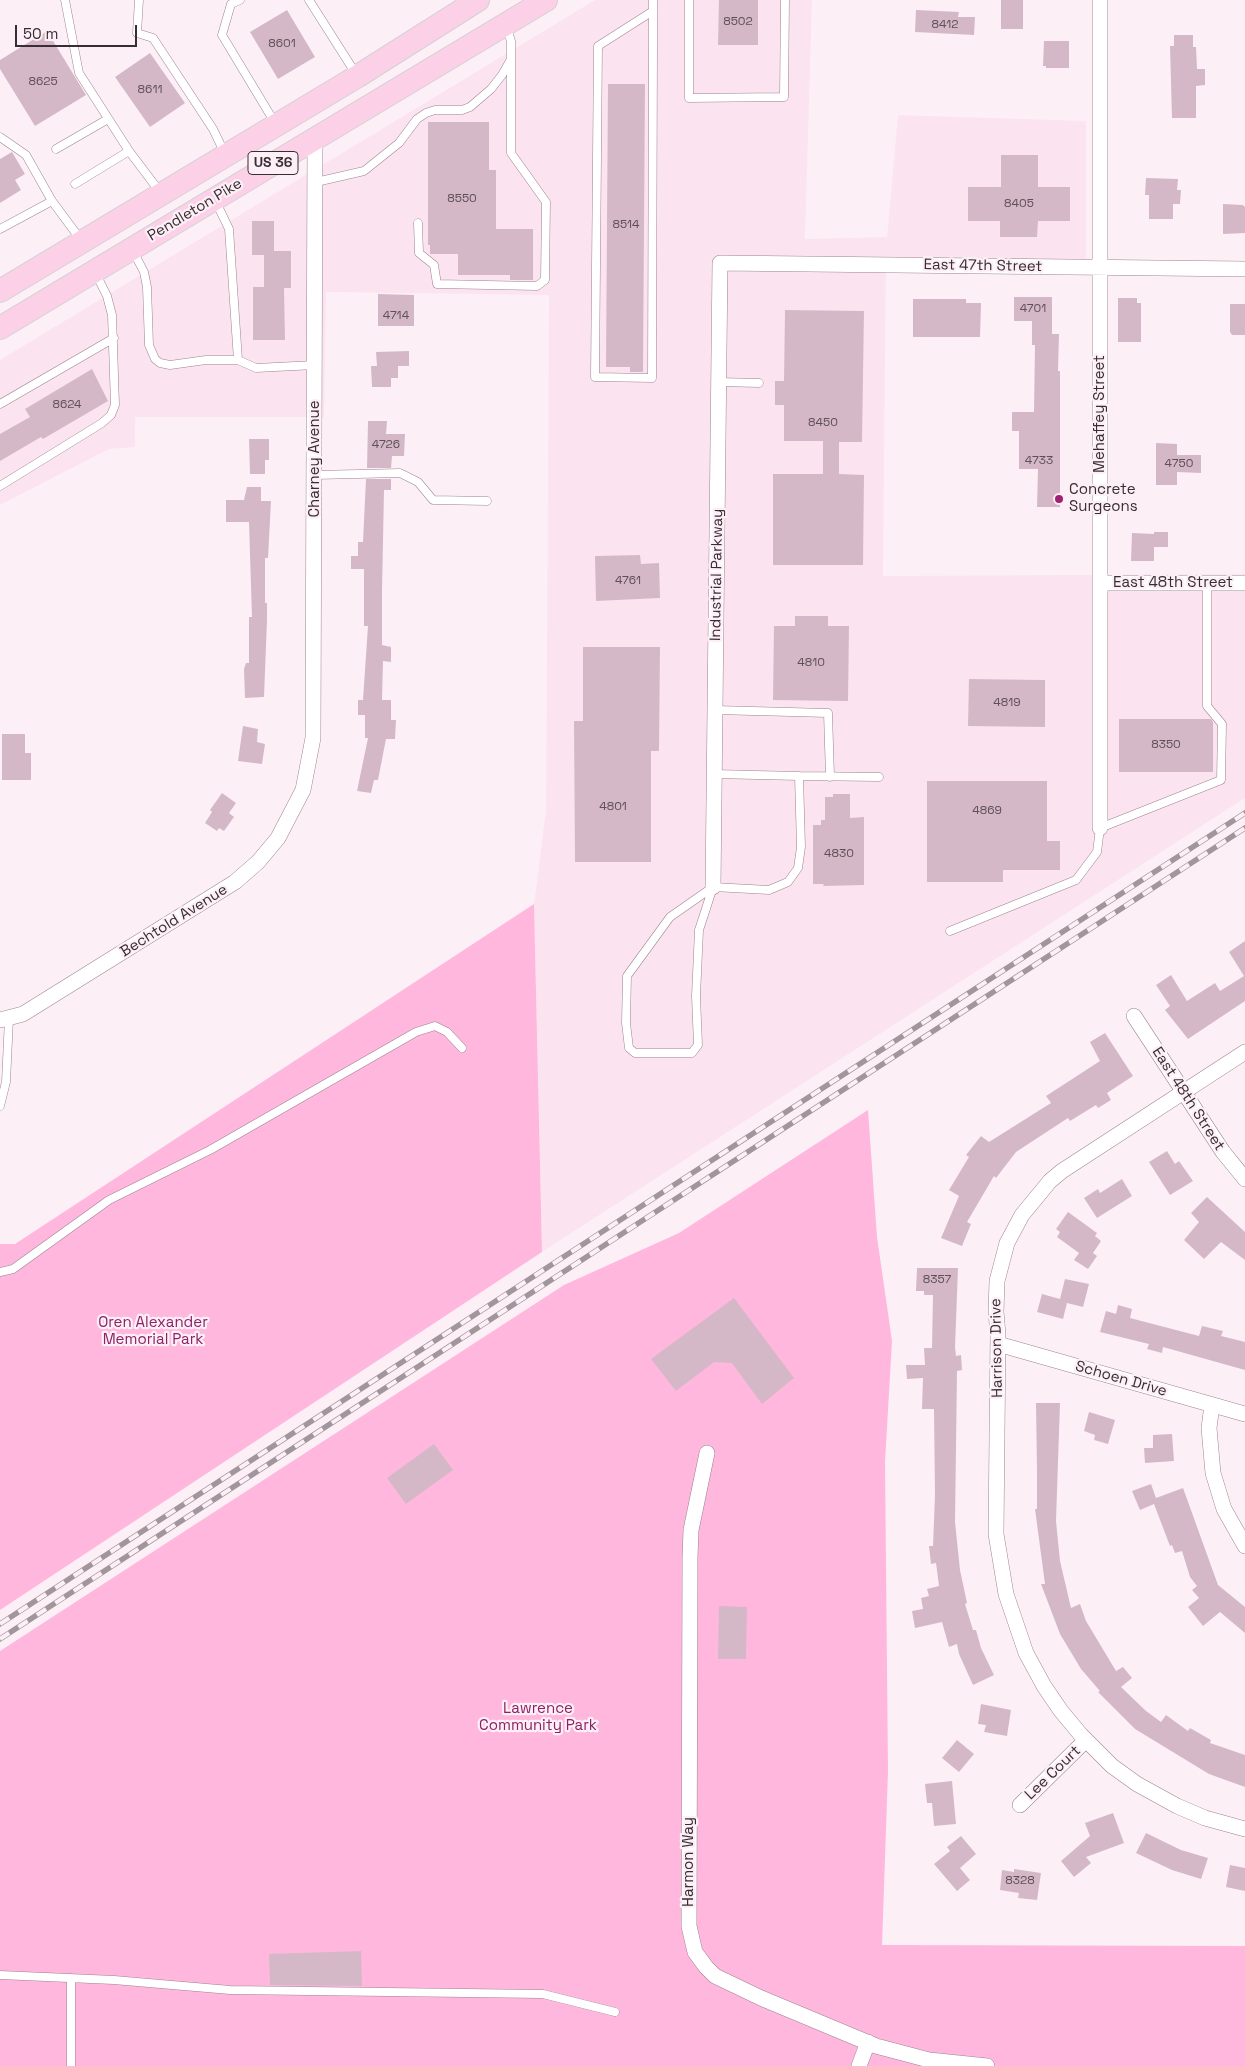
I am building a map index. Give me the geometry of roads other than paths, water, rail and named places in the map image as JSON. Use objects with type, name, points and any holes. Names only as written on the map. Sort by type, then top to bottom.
[{"type":"main road","name":"Pendleton Pike","points":[[0,291],[225,154],[358,76],[446,10],[478,0]]},
{"type":"main road","name":"Pendleton Pike","points":[[0,328],[546,0]]},
{"type":"street","name":"Mehaffey Street","points":[[1100,0],[1100,828]]},
{"type":"street","name":"Charney Avenue","points":[[306,778],[313,738],[315,138]]},
{"type":"street","name":"East 47th Street","points":[[720,263],[1245,269]]},
{"type":"street","name":"Industrial Parkway","points":[[713,888],[720,263]]},
{"type":"street","name":"East 48th Street","points":[[1100,583],[1245,583]]},
{"type":"street","name":"Bechtold Avenue","points":[[4,1019],[23,1014],[241,878],[258,862],[278,838],[294,811],[306,778]]},
{"type":"street","name":"East 48th Street","points":[[1134,1016],[1222,1152],[1245,1179]]},
{"type":"street","name":"Harrison Drive","points":[[1245,1052],[1062,1171],[1038,1194],[1022,1215],[1007,1243],[997,1281],[996,1312],[998,1344],[996,1519],[1002,1579],[1015,1624],[1033,1666],[1061,1711],[1112,1766],[1163,1799],[1205,1818],[1245,1828]]},
{"type":"street","name":"Schoen Drive","points":[[998,1344],[1245,1414]]},
{"type":"street","points":[[1212,1405],[1210,1450],[1213,1473],[1224,1509],[1245,1546]]},
{"type":"street","name":"Harmon Way","points":[[706,1453],[691,1530],[690,1558],[689,1926],[693,1946],[702,1963],[715,1976],[762,1998],[887,2050],[928,2060],[987,2066]]},
{"type":"street","name":"Lee Court","points":[[1020,1805],[1086,1740]]},
{"type":"street","points":[[859,2066],[868,2042]]},
{"type":"lane","points":[[65,0],[79,72],[129,151],[161,193]]},
{"type":"lane","points":[[139,0],[137,33],[153,38],[213,129],[225,154]]},
{"type":"lane","points":[[240,0],[231,4],[222,35],[276,124]]},
{"type":"lane","points":[[309,0],[358,76]]},
{"type":"lane","points":[[653,0],[653,11],[652,378],[595,377],[598,46],[653,11]]},
{"type":"lane","points":[[689,0],[689,98],[784,97],[785,0]]},
{"type":"lane","points":[[418,223],[419,253],[434,265],[437,284],[537,286],[545,280],[546,202],[511,153],[511,41],[505,24]]},
{"type":"lane","points":[[316,182],[364,171],[400,143],[417,120],[435,110],[462,110],[470,107],[502,75],[510,59]]},
{"type":"lane","points":[[56,149],[108,119]]},
{"type":"lane","points":[[0,137],[26,155],[52,201],[83,242]]},
{"type":"lane","points":[[75,184],[129,151]]},
{"type":"lane","points":[[214,198],[229,229],[238,360]]},
{"type":"lane","points":[[0,229],[52,201]]},
{"type":"lane","points":[[132,248],[144,272],[147,288],[149,345],[155,359],[160,363],[170,365],[206,360],[238,360],[256,368],[315,365]]},
{"type":"lane","points":[[0,486],[111,415],[116,396],[114,338],[107,296],[94,270]]},
{"type":"lane","points":[[0,404],[114,338]]},
{"type":"lane","points":[[719,382],[759,383]]},
{"type":"lane","points":[[315,476],[400,473],[418,482],[433,500],[487,501]]},
{"type":"lane","points":[[950,931],[1076,880],[1097,852],[1100,828],[1221,780],[1222,724],[1207,706],[1207,583]]},
{"type":"lane","points":[[715,710],[828,713],[830,777]]},
{"type":"lane","points":[[714,774],[879,777]]},
{"type":"lane","points":[[713,888],[699,930],[696,996],[698,1045],[692,1053],[635,1053],[629,1048],[626,1023],[627,976],[670,916],[713,888],[770,890],[788,882],[798,868],[800,848],[799,776]]},
{"type":"lane","points":[[0,1106],[6,1082],[4,1019]]},
{"type":"lane","points":[[0,1272],[20,1264],[109,1200],[210,1150],[416,1032],[435,1026],[446,1032],[462,1048]]},
{"type":"lane","points":[[0,1975],[71,1978],[230,1990],[543,1994],[615,2012]]},
{"type":"lane","points":[[71,1978],[71,2066]]},
{"type":"railway","points":[[0,1624],[1245,813]]},
{"type":"railway","points":[[0,1639],[1245,828]]},
{"type":"place","name":"Concrete Surgeons","points":[[1059,499]]},
{"type":"park label","name":"Oren Alexander Memorial Park","points":[[153,1332]]},
{"type":"park label","name":"Lawrence Community Park","points":[[538,1718]]}]
